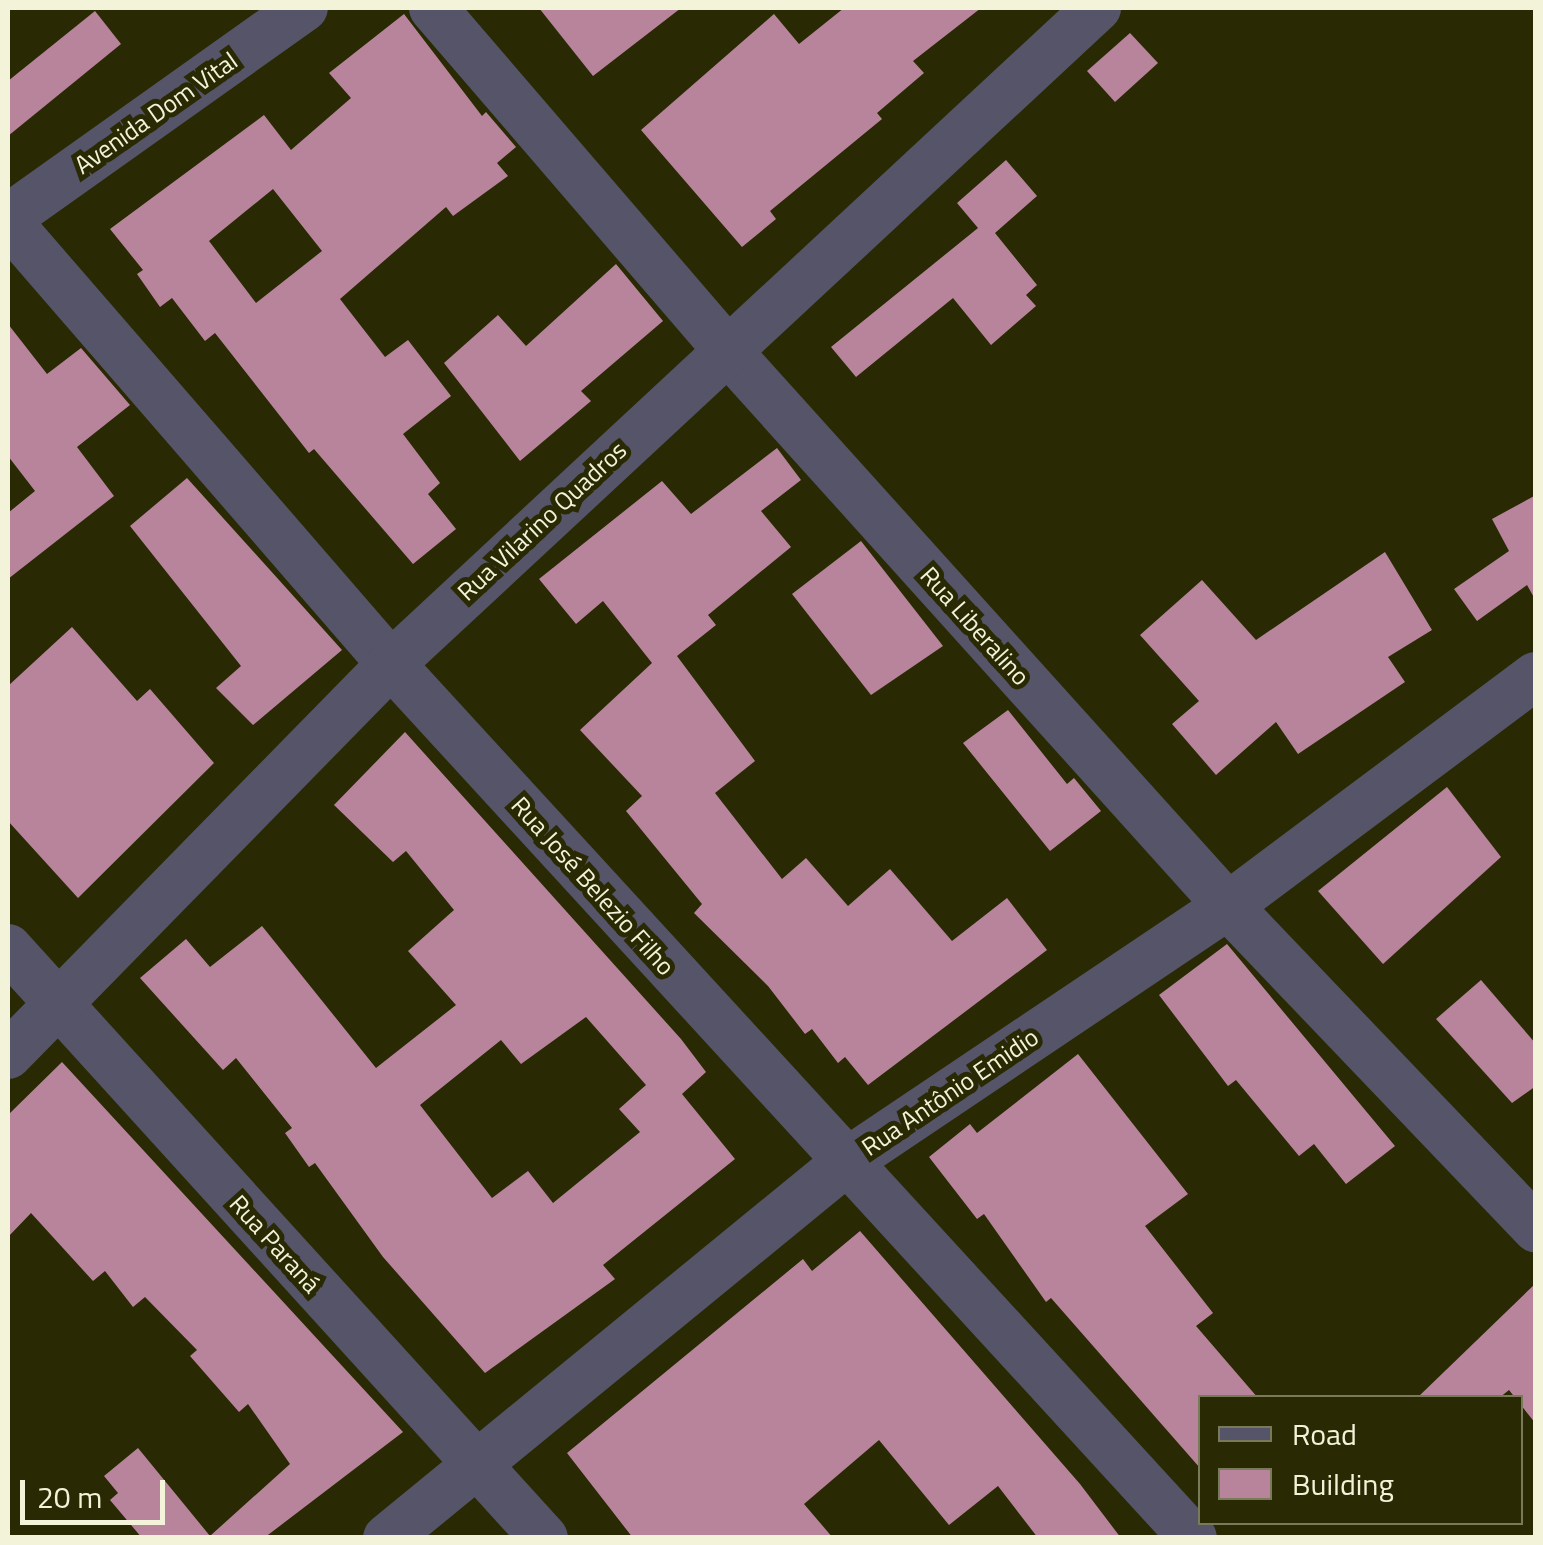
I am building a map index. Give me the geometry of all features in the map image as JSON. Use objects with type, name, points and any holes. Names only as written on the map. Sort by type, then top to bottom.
[{"type":"street","name":"Avenida Dom Vital","points":[[8,220],[304,8]]},
{"type":"street","name":"Rua Liberalino","points":[[433,8],[725,348],[1228,906],[1536,1228]]},
{"type":"street","name":"Rua Vilarino Quadros","points":[[8,1055],[391,664],[725,348],[1097,8]]},
{"type":"street","name":"Rua José Belezio Filho","points":[[8,220],[391,664],[1193,1538]]},
{"type":"street","name":"Rua Antônio Emidio","points":[[387,1538],[478,1468],[845,1163],[1228,906],[1536,676]]},
{"type":"street","name":"Rua Paraná","points":[[8,948],[544,1538]]},
{"type":"building","points":[[539,8],[681,8],[593,76]]},
{"type":"building","points":[[844,8],[981,8],[913,61],[924,73],[877,113],[882,119],[770,211],[776,219],[742,247],[641,130],[774,14],[799,44]]},
{"type":"building","points":[[95,11],[121,44],[8,136],[8,81]]},
{"type":"building","points":[[404,14],[482,116],[486,112],[516,147],[497,163],[508,176],[453,216],[446,207],[340,299],[385,357],[408,340],[451,396],[403,434],[440,483],[428,494],[456,529],[413,564],[314,449],[309,453],[215,333],[205,341],[172,298],[160,307],[137,274],[143,270],[110,229],[264,115],[291,150],[351,98],[329,73]],"holes":[[[273,189],[322,251],[256,303],[209,241]]]},
{"type":"building","points":[[1130,33],[1158,63],[1115,102],[1087,71]]},
{"type":"building","points":[[1006,160],[1037,196],[995,233],[1037,285],[1026,295],[1036,306],[991,345],[953,298],[856,377],[831,347],[978,228],[957,203]]},
{"type":"building","points":[[616,264],[663,321],[581,391],[591,401],[520,461],[444,363],[498,315],[526,346]]},
{"type":"building","points":[[8,324],[47,374],[81,348],[130,405],[77,447],[114,496],[8,579],[8,513],[35,491],[8,456]]},
{"type":"building","points":[[777,448],[801,480],[761,511],[791,547],[708,615],[716,625],[677,656],[755,761],[715,793],[782,879],[806,858],[848,906],[890,869],[952,941],[1007,898],[1047,950],[868,1085],[845,1057],[838,1063],[812,1029],[805,1034],[768,986],[694,913],[702,904],[626,811],[642,796],[580,730],[652,663],[603,601],[576,624],[539,579],[662,481],[691,514]]},
{"type":"building","points":[[187,478],[342,650],[253,725],[216,688],[241,666],[130,526]]},
{"type":"building","points":[[1536,495],[1536,601],[1527,585],[1477,621],[1454,589],[1509,551],[1492,519]]},
{"type":"building","points":[[861,541],[943,646],[871,695],[792,594]]},
{"type":"building","points":[[1385,552],[1432,630],[1388,657],[1405,682],[1298,754],[1276,722],[1216,775],[1172,724],[1199,701],[1140,635],[1202,580],[1256,640]]},
{"type":"building","points":[[72,627],[137,701],[150,689],[214,763],[78,898],[8,821],[8,686]]},
{"type":"building","points":[[1008,710],[1067,784],[1074,778],[1101,811],[1050,851],[963,743]]},
{"type":"building","points":[[405,732],[681,1039],[706,1072],[682,1094],[735,1159],[603,1265],[615,1279],[485,1373],[383,1257],[315,1163],[309,1167],[285,1133],[292,1128],[236,1058],[223,1070],[140,978],[186,939],[210,967],[262,926],[376,1068],[456,1005],[408,951],[454,910],[406,851],[393,862],[334,805]],"holes":[[[586,1017],[646,1085],[619,1109],[640,1132],[553,1203],[528,1171],[492,1198],[420,1105],[501,1040],[521,1064]]]},
{"type":"building","points":[[1447,787],[1501,857],[1383,964],[1318,891]]},
{"type":"building","points":[[1227,944],[1395,1146],[1346,1184],[1314,1144],[1299,1156],[1236,1080],[1228,1086],[1159,995]]},
{"type":"building","points":[[1481,980],[1536,1044],[1536,1086],[1512,1103],[1436,1019]]},
{"type":"building","points":[[1078,1054],[1188,1194],[1145,1226],[1213,1313],[1196,1326],[1255,1395],[1198,1395],[1198,1466],[1051,1298],[1046,1302],[984,1214],[977,1219],[929,1157],[970,1124],[977,1133]]},
{"type":"building","points":[[62,1062],[403,1432],[264,1538],[142,1538],[110,1500],[118,1493],[104,1476],[138,1448],[210,1536],[290,1464],[248,1404],[239,1412],[190,1356],[197,1350],[145,1297],[133,1307],[105,1271],[93,1281],[31,1213],[8,1237],[8,1115]]},
{"type":"building","points":[[860,1231],[1080,1484],[1121,1538],[1038,1538],[998,1486],[949,1525],[879,1440],[804,1504],[833,1538],[633,1538],[567,1453],[803,1259],[812,1271]]},
{"type":"building","points":[[1536,1283],[1536,1424],[1523,1408],[1523,1395],[1513,1395],[1509,1390],[1503,1395],[1420,1395]]}]
